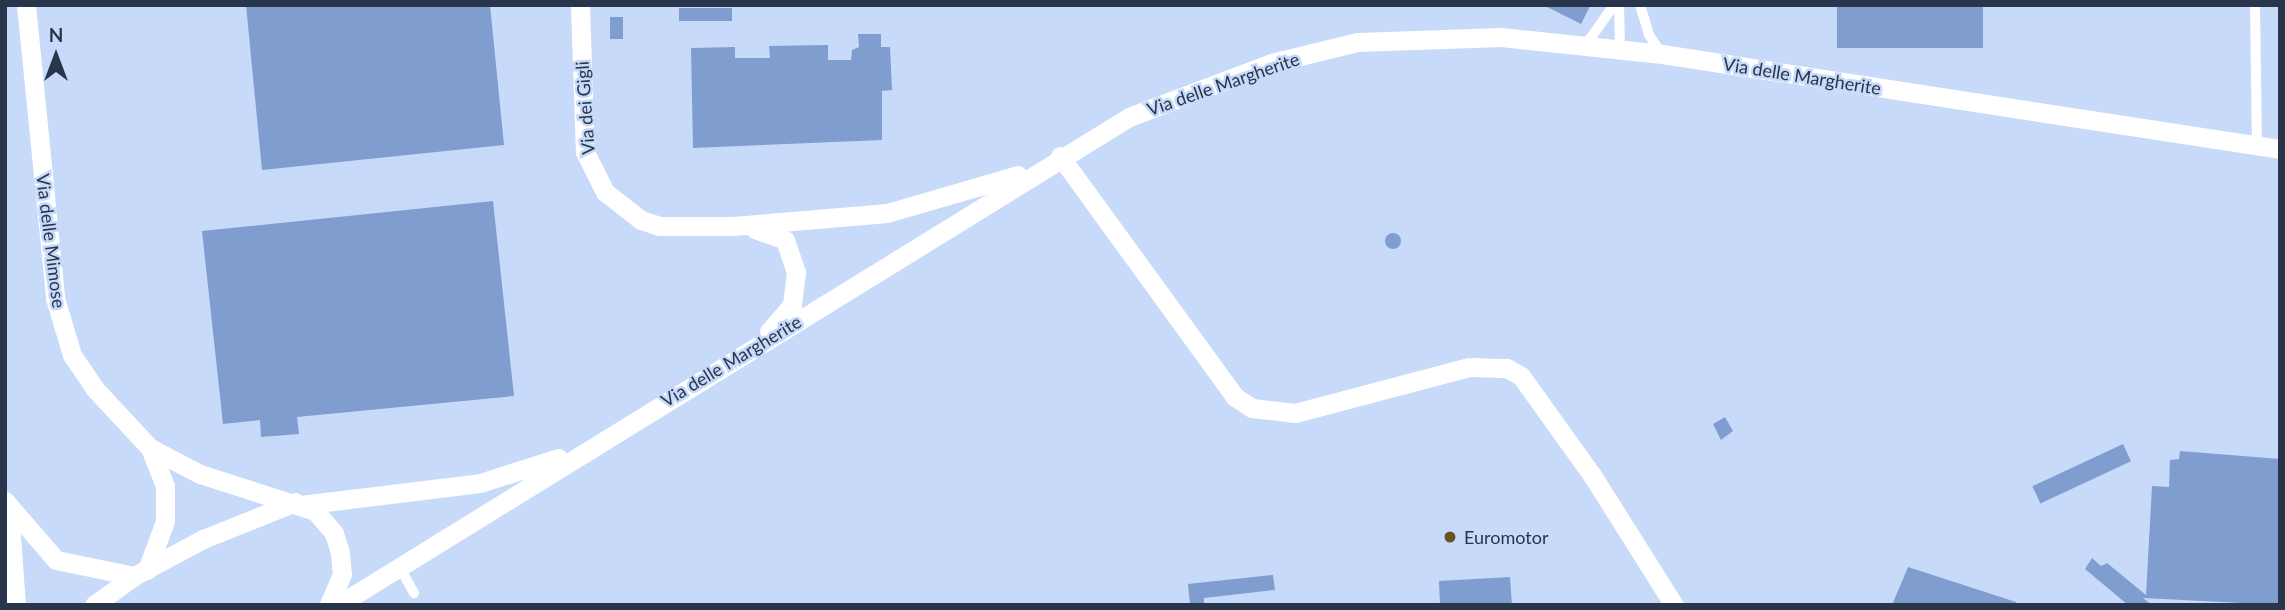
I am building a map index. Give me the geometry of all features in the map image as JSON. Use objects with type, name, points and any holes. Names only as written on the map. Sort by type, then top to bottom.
[{"type":"street","name":"Via delle Mimose","points":[[26,5],[55,298],[72,355],[95,388],[150,448]]},
{"type":"street","name":"Via dei Gigli","points":[[580,5],[585,152],[605,192],[620,208],[659,226],[733,226],[887,213],[1053,161]]},
{"type":"street","name":"Via delle Margherite","points":[[338,605],[604,438],[1053,161],[1129,117],[1271,63],[1358,42],[1501,37],[1662,54],[2280,149]]},
{"type":"street","points":[[1053,161],[1219,374],[1252,408],[1295,413],[1437,373],[1469,367],[1507,368],[1521,376],[1592,475],[1674,605]]},
{"type":"street","name":"Via dei Gigli","points":[[733,226],[767,231],[785,240],[793,256],[792,305],[760,344]]},
{"type":"street","points":[[94,605],[141,573],[203,539],[298,503],[480,483],[604,438]]},
{"type":"street","points":[[150,448],[200,474],[298,503],[315,511],[334,533],[340,553],[342,574],[329,605]]},
{"type":"street","points":[[141,573],[165,521],[165,486],[150,448]]},
{"type":"street","points":[[7,505],[56,559],[141,573]]},
{"type":"street","points":[[7,505],[16,605]]},
{"type":"lane","points":[[1585,46],[1616,5]]},
{"type":"lane","points":[[1616,5],[1620,50]]},
{"type":"lane","points":[[1640,5],[1648,35],[1662,54]]},
{"type":"lane","points":[[2255,5],[2257,145]]},
{"type":"lane","points":[[399,566],[414,593]]},
{"type":"building","points":[[246,5],[490,5],[504,145],[262,170]]},
{"type":"building","points":[[1837,5],[1983,5],[1983,48],[1837,48]]},
{"type":"building","points":[[1545,6],[1590,6],[1581,24]]},
{"type":"building","points":[[679,8],[732,8],[732,21],[679,21]]},
{"type":"building","points":[[610,17],[623,17],[623,39],[610,39]]},
{"type":"building","points":[[858,34],[881,34],[881,47],[890,47],[892,90],[882,91],[882,140],[693,148],[691,48],[735,47],[735,58],[770,58],[769,46],[828,45],[828,60],[851,60],[852,50],[859,47]]},
{"type":"building","points":[[493,201],[514,396],[297,417],[299,434],[261,437],[260,420],[223,424],[202,231]]},
{"type":"building","points":[[1393,233],[1401,241],[1393,249],[1385,241]]},
{"type":"building","points":[[1725,417],[1733,431],[1721,440],[1713,424]]},
{"type":"building","points":[[2123,444],[2131,461],[2040,503],[2032,486]]},
{"type":"building","points":[[2180,451],[2280,459],[2280,605],[2143,598],[2152,605],[2128,605],[2085,569],[2092,558],[2101,566],[2107,563],[2146,595],[2152,486],[2169,487],[2170,460],[2179,459]]},
{"type":"building","points":[[1908,567],[2016,602],[2016,605],[1892,605]]},
{"type":"building","points":[[1273,575],[1275,590],[1204,598],[1204,605],[1190,605],[1188,584]]},
{"type":"building","points":[[1510,577],[1512,605],[1440,605],[1439,581]]},
{"type":"place","name":"Euromotor","points":[[1450,537]]}]
